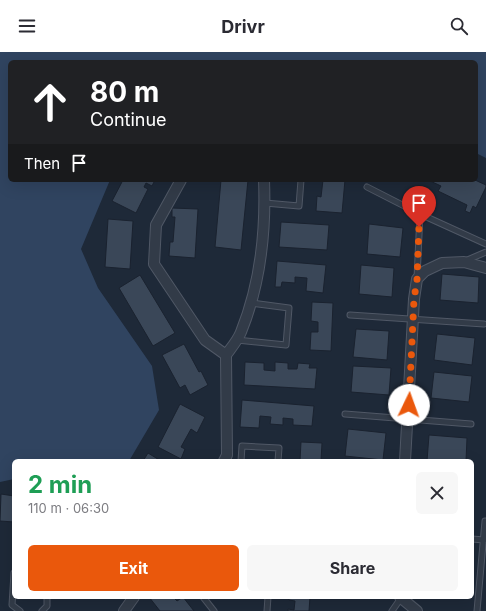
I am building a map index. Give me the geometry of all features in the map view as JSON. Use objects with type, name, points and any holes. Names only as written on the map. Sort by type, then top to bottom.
[{"type":"street","points":[[180,182],[156,225],[154,264],[205,340],[226,355]]},
{"type":"street","points":[[225,459],[227,455],[226,355],[241,333],[258,277],[265,203],[264,182]]},
{"type":"street","points":[[405,459],[414,299],[417,280],[425,271],[442,263],[464,262],[486,268]]},
{"type":"street","points":[[124,611],[133,599]]},
{"type":"street","points":[[401,599],[417,611]]},
{"type":"lane","points":[[265,203],[299,206],[301,182]]},
{"type":"lane","points":[[367,187],[420,214],[486,244]]},
{"type":"lane","points":[[417,280],[420,214]]},
{"type":"lane","points":[[464,262],[486,252]]},
{"type":"lane","points":[[236,340],[286,345],[289,308],[250,302]]},
{"type":"lane","points":[[350,315],[484,324]]},
{"type":"lane","points":[[346,414],[471,424]]},
{"type":"lane","points":[[241,459],[242,446],[279,448],[278,459]]},
{"type":"lane","points":[[477,611],[485,521]]},
{"type":"lane","points":[[474,539],[484,540]]},
{"type":"lane","points":[[12,599],[12,605],[20,611]]},
{"type":"lane","points":[[42,611],[47,606],[47,599]]},
{"type":"lane","points":[[205,599],[214,611]]},
{"type":"lane","points":[[267,611],[268,599]]},
{"type":"lane","points":[[392,611],[399,599]]},
{"type":"water","points":[[0,52],[486,52],[486,158],[478,154],[478,60],[8,60],[8,182],[109,182],[81,249],[98,288],[152,366],[159,410],[130,459],[12,459],[12,479],[0,482]]},
{"type":"building","points":[[478,181],[486,185],[486,187],[476,208],[473,206],[470,213],[465,211],[467,205],[438,191],[441,186],[432,182]]},
{"type":"building","points":[[122,182],[154,182],[152,186],[146,183],[144,187],[148,189],[136,213],[112,201]]},
{"type":"building","points":[[221,182],[248,182],[241,250],[215,247]]},
{"type":"building","points":[[323,182],[345,182],[342,213],[316,211],[317,196],[321,197]]},
{"type":"building","points":[[172,208],[198,209],[195,258],[169,256],[170,242],[173,242],[175,217],[172,217]]},
{"type":"building","points":[[108,219],[133,221],[130,269],[105,267]]},
{"type":"building","points":[[281,222],[329,225],[327,250],[279,247]]},
{"type":"building","points":[[369,224],[403,228],[400,257],[367,254]]},
{"type":"building","points":[[277,261],[326,265],[323,293],[306,291],[307,278],[295,277],[295,283],[282,282],[281,287],[275,287]]},
{"type":"building","points":[[361,265],[394,268],[392,297],[359,294]]},
{"type":"building","points":[[442,274],[479,277],[478,303],[440,300]]},
{"type":"building","points":[[140,275],[175,333],[153,346],[119,288]]},
{"type":"building","points":[[312,302],[333,303],[331,351],[310,350],[311,332],[318,332],[318,322],[311,321]]},
{"type":"building","points":[[356,329],[389,331],[387,360],[353,357]]},
{"type":"building","points":[[437,334],[475,338],[472,365],[434,360]]},
{"type":"building","points":[[184,344],[208,385],[190,395],[185,385],[180,388],[162,355]]},
{"type":"building","points":[[245,362],[264,363],[264,370],[275,371],[275,362],[288,363],[288,369],[297,369],[298,363],[310,364],[309,368],[317,368],[315,389],[244,385]]},
{"type":"building","points":[[353,366],[391,368],[389,395],[351,392]]},
{"type":"building","points":[[434,372],[472,376],[469,402],[431,398]]},
{"type":"building","points":[[242,400],[314,406],[312,426],[293,425],[293,419],[283,418],[283,425],[270,424],[271,417],[260,416],[259,428],[240,427]]},
{"type":"building","points":[[180,404],[205,417],[197,433],[191,429],[181,447],[185,449],[181,459],[158,447]]},
{"type":"building","points":[[348,429],[386,433],[383,459],[345,456]]},
{"type":"building","points":[[429,435],[467,438],[466,459],[427,459]]},
{"type":"building","points":[[301,442],[322,443],[321,459],[300,459]]},
{"type":"building","points":[[148,453],[158,459],[144,459]]},
{"type":"building","points":[[1,494],[12,496],[12,522],[0,521]]},
{"type":"building","points":[[151,599],[175,599],[177,601],[185,599],[194,611],[160,611]]},
{"type":"building","points":[[310,599],[309,611],[288,611],[288,609],[294,610],[295,601],[289,600]]},
{"type":"route","points":[[409,405],[419,227]]}]
